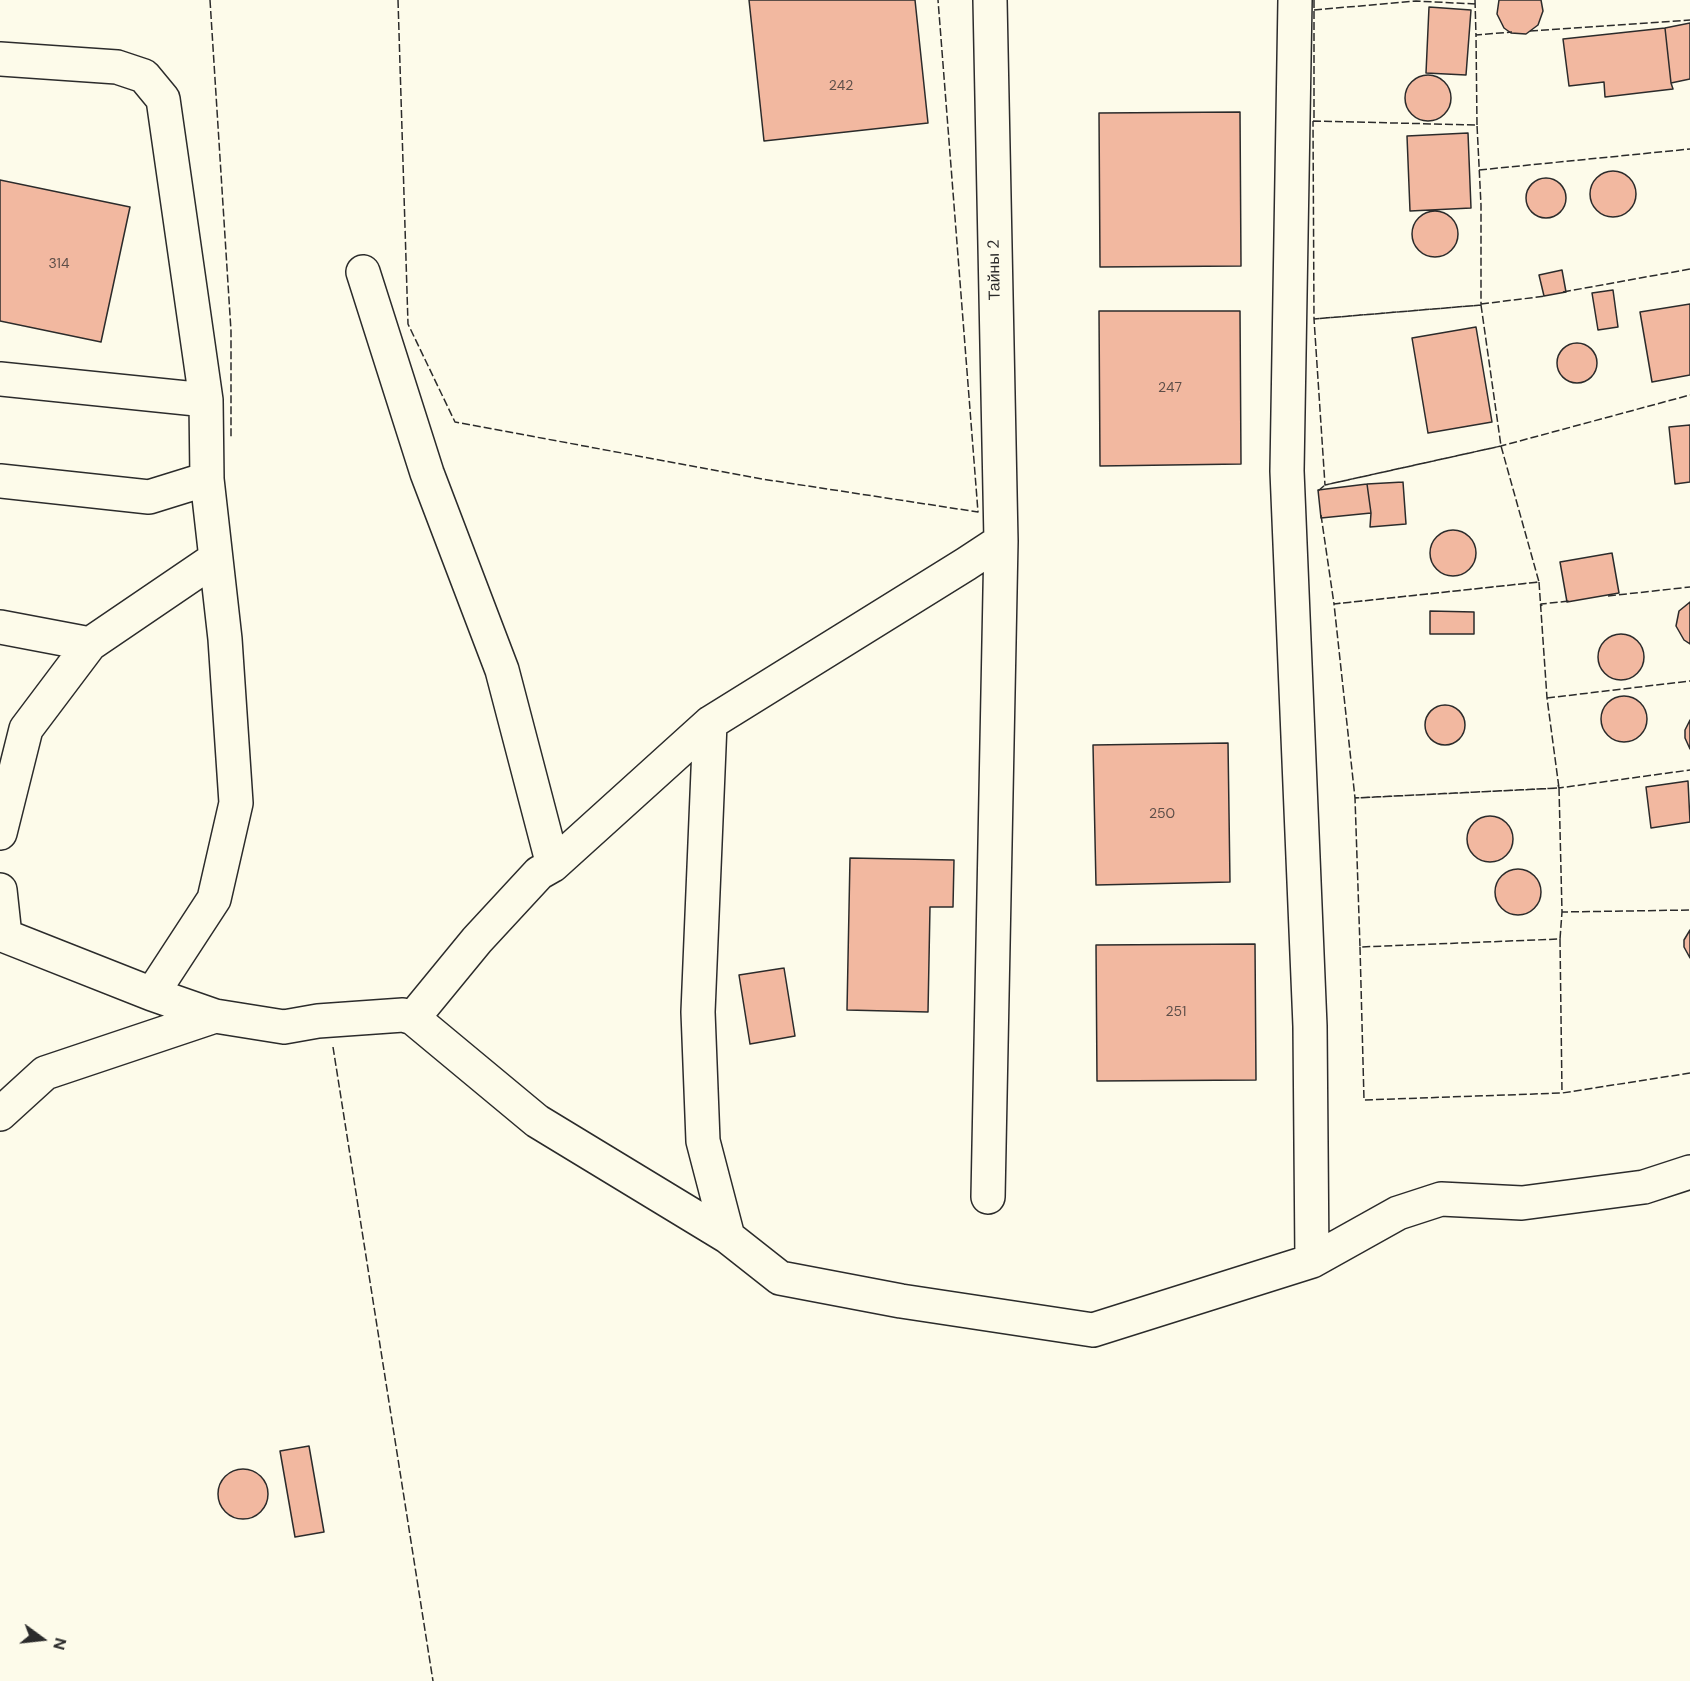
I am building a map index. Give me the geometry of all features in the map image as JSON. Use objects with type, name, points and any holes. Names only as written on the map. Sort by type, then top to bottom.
[{"type":"street","name":"Тайны 2","points":[[988,1197],[1001,541],[990,0]]},
{"type":"street","points":[[1294,0],[1287,471],[1310,1026],[1312,1261]]},
{"type":"street","points":[[0,59],[117,67],[144,76],[163,99],[206,400],[207,479],[225,639],[236,803],[214,899],[152,994]]},
{"type":"street","points":[[363,272],[427,473],[502,670],[553,865]]},
{"type":"street","points":[[0,379],[206,400]]},
{"type":"street","points":[[0,481],[149,497],[207,479]]},
{"type":"street","points":[[412,1018],[477,940],[538,873],[553,865],[710,723],[1001,541]]},
{"type":"street","points":[[0,833],[27,729],[90,644],[215,559]]},
{"type":"street","points":[[0,627],[90,644]]},
{"type":"street","points":[[710,723],[698,1012],[703,1141],[728,1237]]},
{"type":"street","points":[[0,890],[2,935],[152,994],[215,1016],[284,1027],[318,1021],[403,1016],[412,1018],[537,1120],[728,1237],[780,1278],[901,1301],[1093,1330],[1312,1261],[1398,1213],[1441,1199],[1522,1203],[1644,1187],[1690,1172]]},
{"type":"street","points":[[0,1114],[45,1073],[215,1016]]},
{"type":"building","points":[[749,0],[915,0],[928,123],[764,141]]},
{"type":"building","points":[[1499,0],[1541,0],[1543,11],[1538,25],[1526,34],[1511,33],[1504,28],[1497,14]]},
{"type":"building","points":[[1429,7],[1471,10],[1466,75],[1426,73]]},
{"type":"building","points":[[1690,23],[1690,79],[1671,83],[1665,28]]},
{"type":"building","points":[[1665,28],[1673,89],[1605,97],[1604,82],[1569,86],[1563,39]]},
{"type":"building","points":[[1428,75],[1437,76],[1444,82],[1450,89],[1450,107],[1444,114],[1437,120],[1428,121],[1419,120],[1412,114],[1406,107],[1405,98],[1406,89],[1412,82],[1419,76]]},
{"type":"building","points":[[1240,112],[1241,266],[1100,267],[1099,113]]},
{"type":"building","points":[[1468,133],[1471,208],[1410,211],[1407,136]]},
{"type":"building","points":[[1613,171],[1622,172],[1629,178],[1635,185],[1635,203],[1629,210],[1622,216],[1613,217],[1604,216],[1597,210],[1591,203],[1590,194],[1591,185],[1597,178],[1604,172]]},
{"type":"building","points":[[1546,178],[1554,179],[1560,184],[1565,190],[1565,206],[1560,212],[1554,217],[1546,218],[1538,217],[1532,212],[1527,206],[1526,198],[1527,190],[1532,184],[1538,179]]},
{"type":"building","points":[[0,180],[130,207],[101,342],[0,321]]},
{"type":"building","points":[[1435,211],[1451,218],[1458,234],[1451,250],[1435,257],[1419,250],[1412,234],[1419,218]]},
{"type":"building","points":[[1562,270],[1566,292],[1544,296],[1539,275]]},
{"type":"building","points":[[1613,290],[1618,327],[1598,330],[1592,293]]},
{"type":"building","points":[[1690,304],[1690,375],[1652,382],[1640,312]]},
{"type":"building","points":[[1099,311],[1240,311],[1241,464],[1100,466]]},
{"type":"building","points":[[1476,327],[1492,422],[1428,433],[1412,338]]},
{"type":"building","points":[[1577,343],[1585,344],[1591,349],[1596,355],[1596,371],[1591,377],[1585,382],[1577,383],[1569,382],[1563,377],[1558,371],[1557,363],[1558,355],[1563,349],[1569,344]]},
{"type":"building","points":[[1690,425],[1690,482],[1675,484],[1669,427]]},
{"type":"building","points":[[1403,482],[1406,524],[1370,527],[1371,513],[1367,484]]},
{"type":"building","points":[[1367,484],[1371,513],[1321,518],[1318,490]]},
{"type":"building","points":[[1453,530],[1462,531],[1469,537],[1475,544],[1475,562],[1469,569],[1462,575],[1453,576],[1444,575],[1437,569],[1431,562],[1430,553],[1431,544],[1437,537],[1444,531]]},
{"type":"building","points":[[1612,553],[1619,593],[1567,602],[1560,562]]},
{"type":"building","points":[[1690,602],[1690,644],[1684,640],[1676,626],[1679,611]]},
{"type":"building","points":[[1430,611],[1474,612],[1474,634],[1430,634]]},
{"type":"building","points":[[1621,634],[1637,641],[1644,657],[1637,673],[1621,680],[1605,673],[1598,657],[1605,641]]},
{"type":"building","points":[[1624,696],[1633,697],[1640,703],[1646,710],[1646,728],[1640,735],[1633,741],[1624,742],[1615,741],[1608,735],[1602,728],[1601,719],[1602,710],[1608,703],[1615,697]]},
{"type":"building","points":[[1445,705],[1453,706],[1459,711],[1464,717],[1464,733],[1459,739],[1453,744],[1445,745],[1437,744],[1431,739],[1426,733],[1425,725],[1426,717],[1431,711],[1437,706]]},
{"type":"building","points":[[1690,720],[1690,749],[1685,738],[1685,730]]},
{"type":"building","points":[[1228,743],[1230,882],[1096,885],[1093,745]]},
{"type":"building","points":[[1688,781],[1690,822],[1651,828],[1646,787]]},
{"type":"building","points":[[1490,816],[1506,823],[1513,839],[1506,855],[1490,862],[1474,855],[1467,839],[1474,823]]},
{"type":"building","points":[[850,858],[954,860],[953,907],[930,907],[928,1012],[847,1010]]},
{"type":"building","points":[[1518,869],[1527,870],[1534,876],[1540,883],[1540,901],[1534,908],[1527,914],[1518,915],[1509,914],[1502,908],[1496,901],[1495,892],[1496,883],[1502,876],[1509,870]]},
{"type":"building","points":[[1690,930],[1690,958],[1684,947],[1684,940]]},
{"type":"building","points":[[1255,944],[1256,1080],[1097,1081],[1096,945]]},
{"type":"building","points":[[784,968],[795,1036],[750,1044],[739,975]]},
{"type":"building","points":[[309,1446],[324,1532],[295,1537],[280,1451]]},
{"type":"building","points":[[243,1469],[252,1471],[263,1480],[268,1494],[266,1503],[257,1514],[243,1519],[234,1517],[223,1508],[218,1494],[220,1485],[229,1474]]},
{"type":"fence","points":[[210,0],[231,331],[231,438]]},
{"type":"fence","points":[[398,0],[408,324],[455,422],[762,479],[978,512],[938,0]]},
{"type":"fence","points":[[1314,0],[1314,121]]},
{"type":"fence","points":[[1475,0],[1476,36]]},
{"type":"fence","points":[[1314,10],[1416,1],[1476,4]]},
{"type":"fence","points":[[1530,31],[1690,20]]},
{"type":"fence","points":[[1477,125],[1476,35],[1512,32]]},
{"type":"fence","points":[[1313,121],[1477,125],[1481,205],[1481,305],[1314,319],[1313,121]]},
{"type":"fence","points":[[1479,170],[1690,149]]},
{"type":"fence","points":[[1563,292],[1690,269]]},
{"type":"fence","points":[[1481,304],[1546,296]]},
{"type":"fence","points":[[1481,305],[1501,446],[1325,485],[1314,319],[1481,305]]},
{"type":"fence","points":[[1318,491],[1325,485],[1501,446],[1690,395]]},
{"type":"fence","points":[[1321,515],[1334,604],[1539,582],[1501,446]]},
{"type":"fence","points":[[1539,582],[1547,698],[1559,788],[1355,798],[1334,604],[1539,582]]},
{"type":"fence","points":[[1608,596],[1690,587]]},
{"type":"fence","points":[[1542,606],[1541,604],[1569,601]]},
{"type":"fence","points":[[1547,698],[1690,681]]},
{"type":"fence","points":[[1558,785],[1559,788],[1690,770]]},
{"type":"fence","points":[[1559,788],[1562,912],[1560,939],[1360,947],[1355,798],[1559,788]]},
{"type":"fence","points":[[1562,910],[1562,912],[1690,910]]},
{"type":"fence","points":[[1560,939],[1562,1093]]},
{"type":"fence","points":[[1360,947],[1364,1100],[1562,1093],[1690,1073]]},
{"type":"fence","points":[[333,1047],[433,1681]]}]
